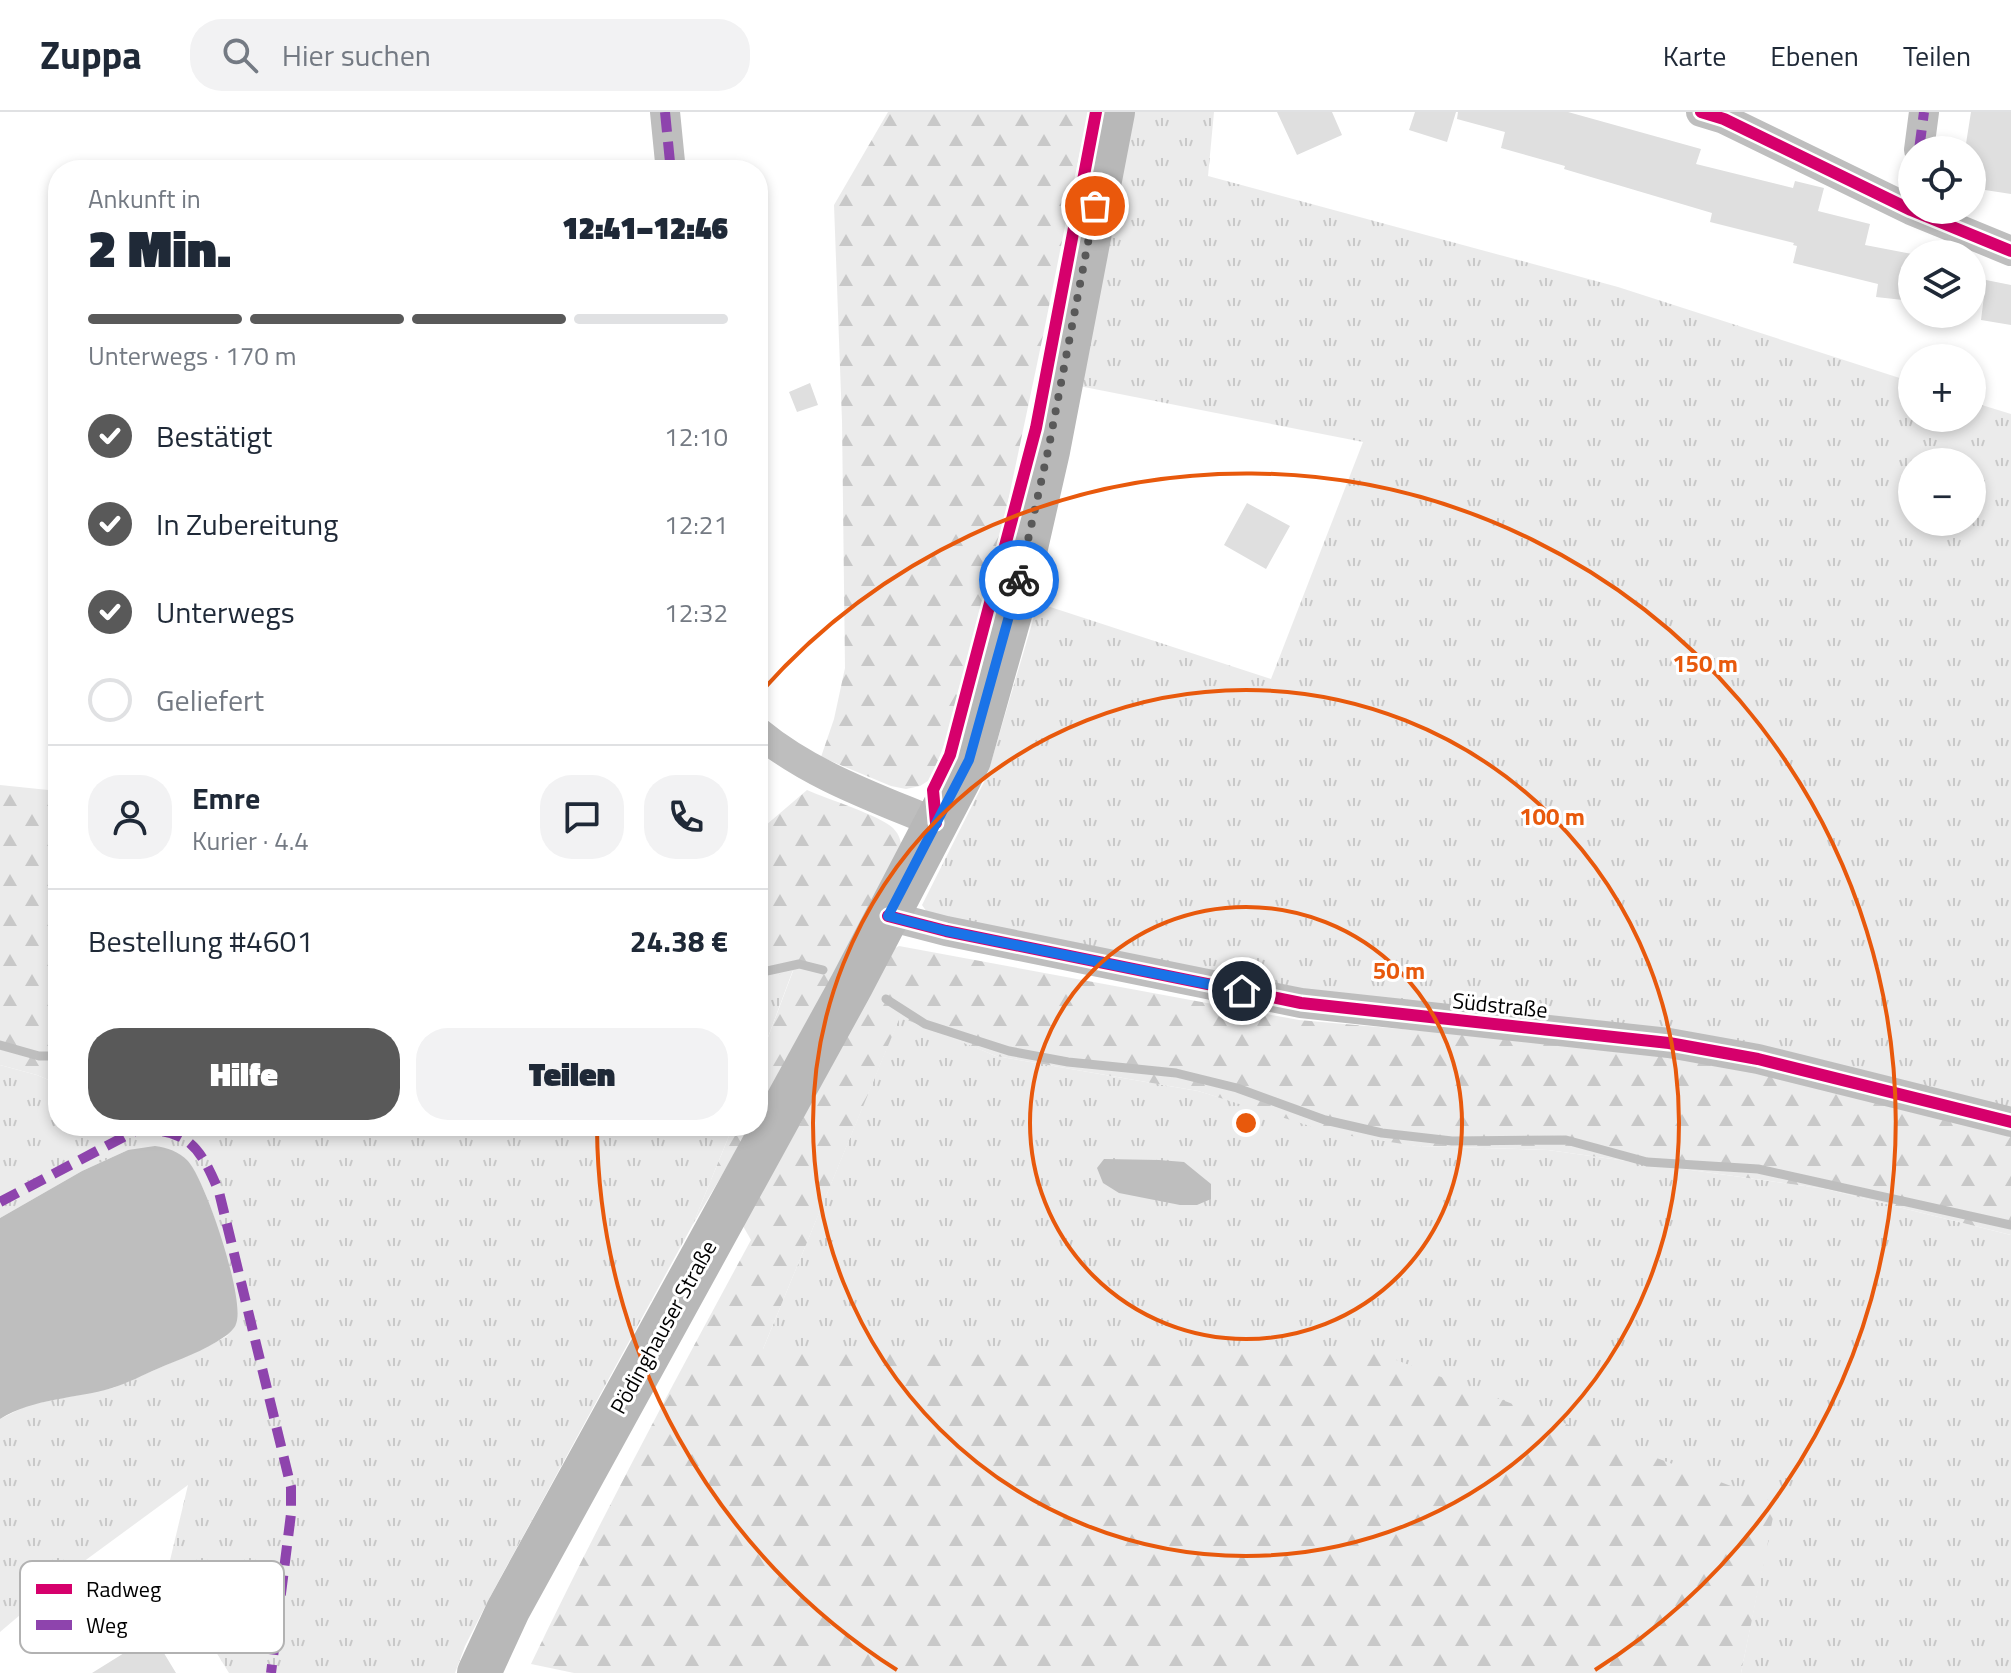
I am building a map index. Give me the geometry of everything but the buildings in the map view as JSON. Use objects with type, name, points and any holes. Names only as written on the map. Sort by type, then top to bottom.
[{"type":"main road","name":"Pödinghauser Straße","points":[[479,1673],[508,1610],[852,984],[969,760],[1014,600],[1048,451],[1113,112]]},
{"type":"street","points":[[665,112],[670,160]]},
{"type":"street","points":[[1701,112],[1724,119],[1898,200]]},
{"type":"street","points":[[1921,136],[1924,112]]},
{"type":"street","points":[[1951,224],[2011,251]]},
{"type":"street","points":[[768,741],[828,778],[936,823]]},
{"type":"street","name":"Südstraße","points":[[888,916],[946,931],[1301,1003],[1669,1043],[1758,1059],[2011,1122]]},
{"type":"green space","points":[[888,112],[1088,112],[992,577],[949,732],[931,779],[920,786],[906,789],[891,786],[821,757],[834,719],[845,668],[842,421],[834,205]]},
{"type":"green space","points":[[1130,112],[1214,112],[1208,176],[1618,287],[1898,377],[1898,432],[1986,432],[1986,406],[2011,414],[2011,1107],[1300,997],[931,918],[922,905],[987,776],[1038,603],[1271,679],[1363,442],[1079,386]]},
{"type":"green space","points":[[0,785],[48,790],[48,1080],[0,1065]]},
{"type":"green space","points":[[807,790],[886,823],[897,833],[902,851],[768,1096],[768,1037],[793,971],[768,977],[768,823]]},
{"type":"green space","points":[[899,946],[1299,1020],[1672,1053],[2011,1134],[2011,1235],[1826,1189],[1548,1150],[1416,1146],[1332,1133],[1198,1091],[996,1056],[900,1017],[763,1349],[1359,1346],[1776,1503],[1741,1673],[574,1673],[531,1664],[638,1450],[751,1240],[743,1226],[800,1124],[886,953]]},
{"type":"green space","points":[[793,970],[768,1037],[768,977]]},
{"type":"green space","points":[[900,1016],[996,1056],[1198,1091],[1416,1146],[1548,1150],[1826,1189],[2011,1235],[2011,1673],[1741,1673],[1775,1503],[763,1349]]},
{"type":"green space","points":[[0,1065],[48,1080],[48,1136],[729,1136],[693,1224],[491,1595],[455,1673],[229,1673],[217,1653],[284,1653],[284,1561],[170,1561],[188,1485],[84,1561],[20,1561],[20,1615],[0,1632],[0,1419],[28,1405],[113,1388],[205,1348],[227,1336],[236,1324],[215,1220],[188,1161],[128,1150],[82,1171],[0,1218]]},
{"type":"green space","points":[[729,1136],[745,1136],[693,1224]]},
{"type":"shaded area","points":[[155,1146],[173,1150],[188,1161],[196,1173],[214,1215],[230,1268],[238,1311],[235,1326],[227,1335],[208,1346],[124,1384],[41,1403],[0,1419],[0,1218],[82,1171],[128,1150]]},
{"type":"shaded area","points":[[1104,1159],[1184,1162],[1211,1184],[1211,1199],[1197,1205],[1180,1205],[1119,1193],[1103,1183],[1097,1168]]},
{"type":"waterway","points":[[768,971],[799,964],[823,970]]},
{"type":"waterway","points":[[886,999],[925,1024],[1009,1051],[1068,1062],[1176,1073],[1237,1088],[1325,1120],[1382,1133],[1452,1141],[1566,1140],[1647,1162],[1758,1169],[2011,1225]]},
{"type":"waterway","points":[[0,1045],[48,1056]]},
{"type":"marked path","points":[[665,112],[670,160]]},
{"type":"marked path","points":[[1921,136],[1924,112]]},
{"type":"marked path","points":[[0,1202],[125,1136]]},
{"type":"marked path","points":[[178,1136],[198,1152],[219,1192],[291,1487],[284,1570]]},
{"type":"marked path","points":[[271,1673],[274,1653]]},
{"type":"cycle path","points":[[936,823],[933,790],[950,755],[1036,428],[1096,112]]},
{"type":"cycle path","points":[[1701,112],[1724,119],[1911,210],[2011,251]]},
{"type":"cycle path","points":[[888,916],[946,931],[1301,1003],[1669,1043],[1758,1059],[2011,1122]]},
{"type":"way so far","points":[[1019,580],[1048,451],[1095,206]]},
{"type":"route","points":[[1019,580],[969,760],[888,916],[946,931],[1242,991]]}]
